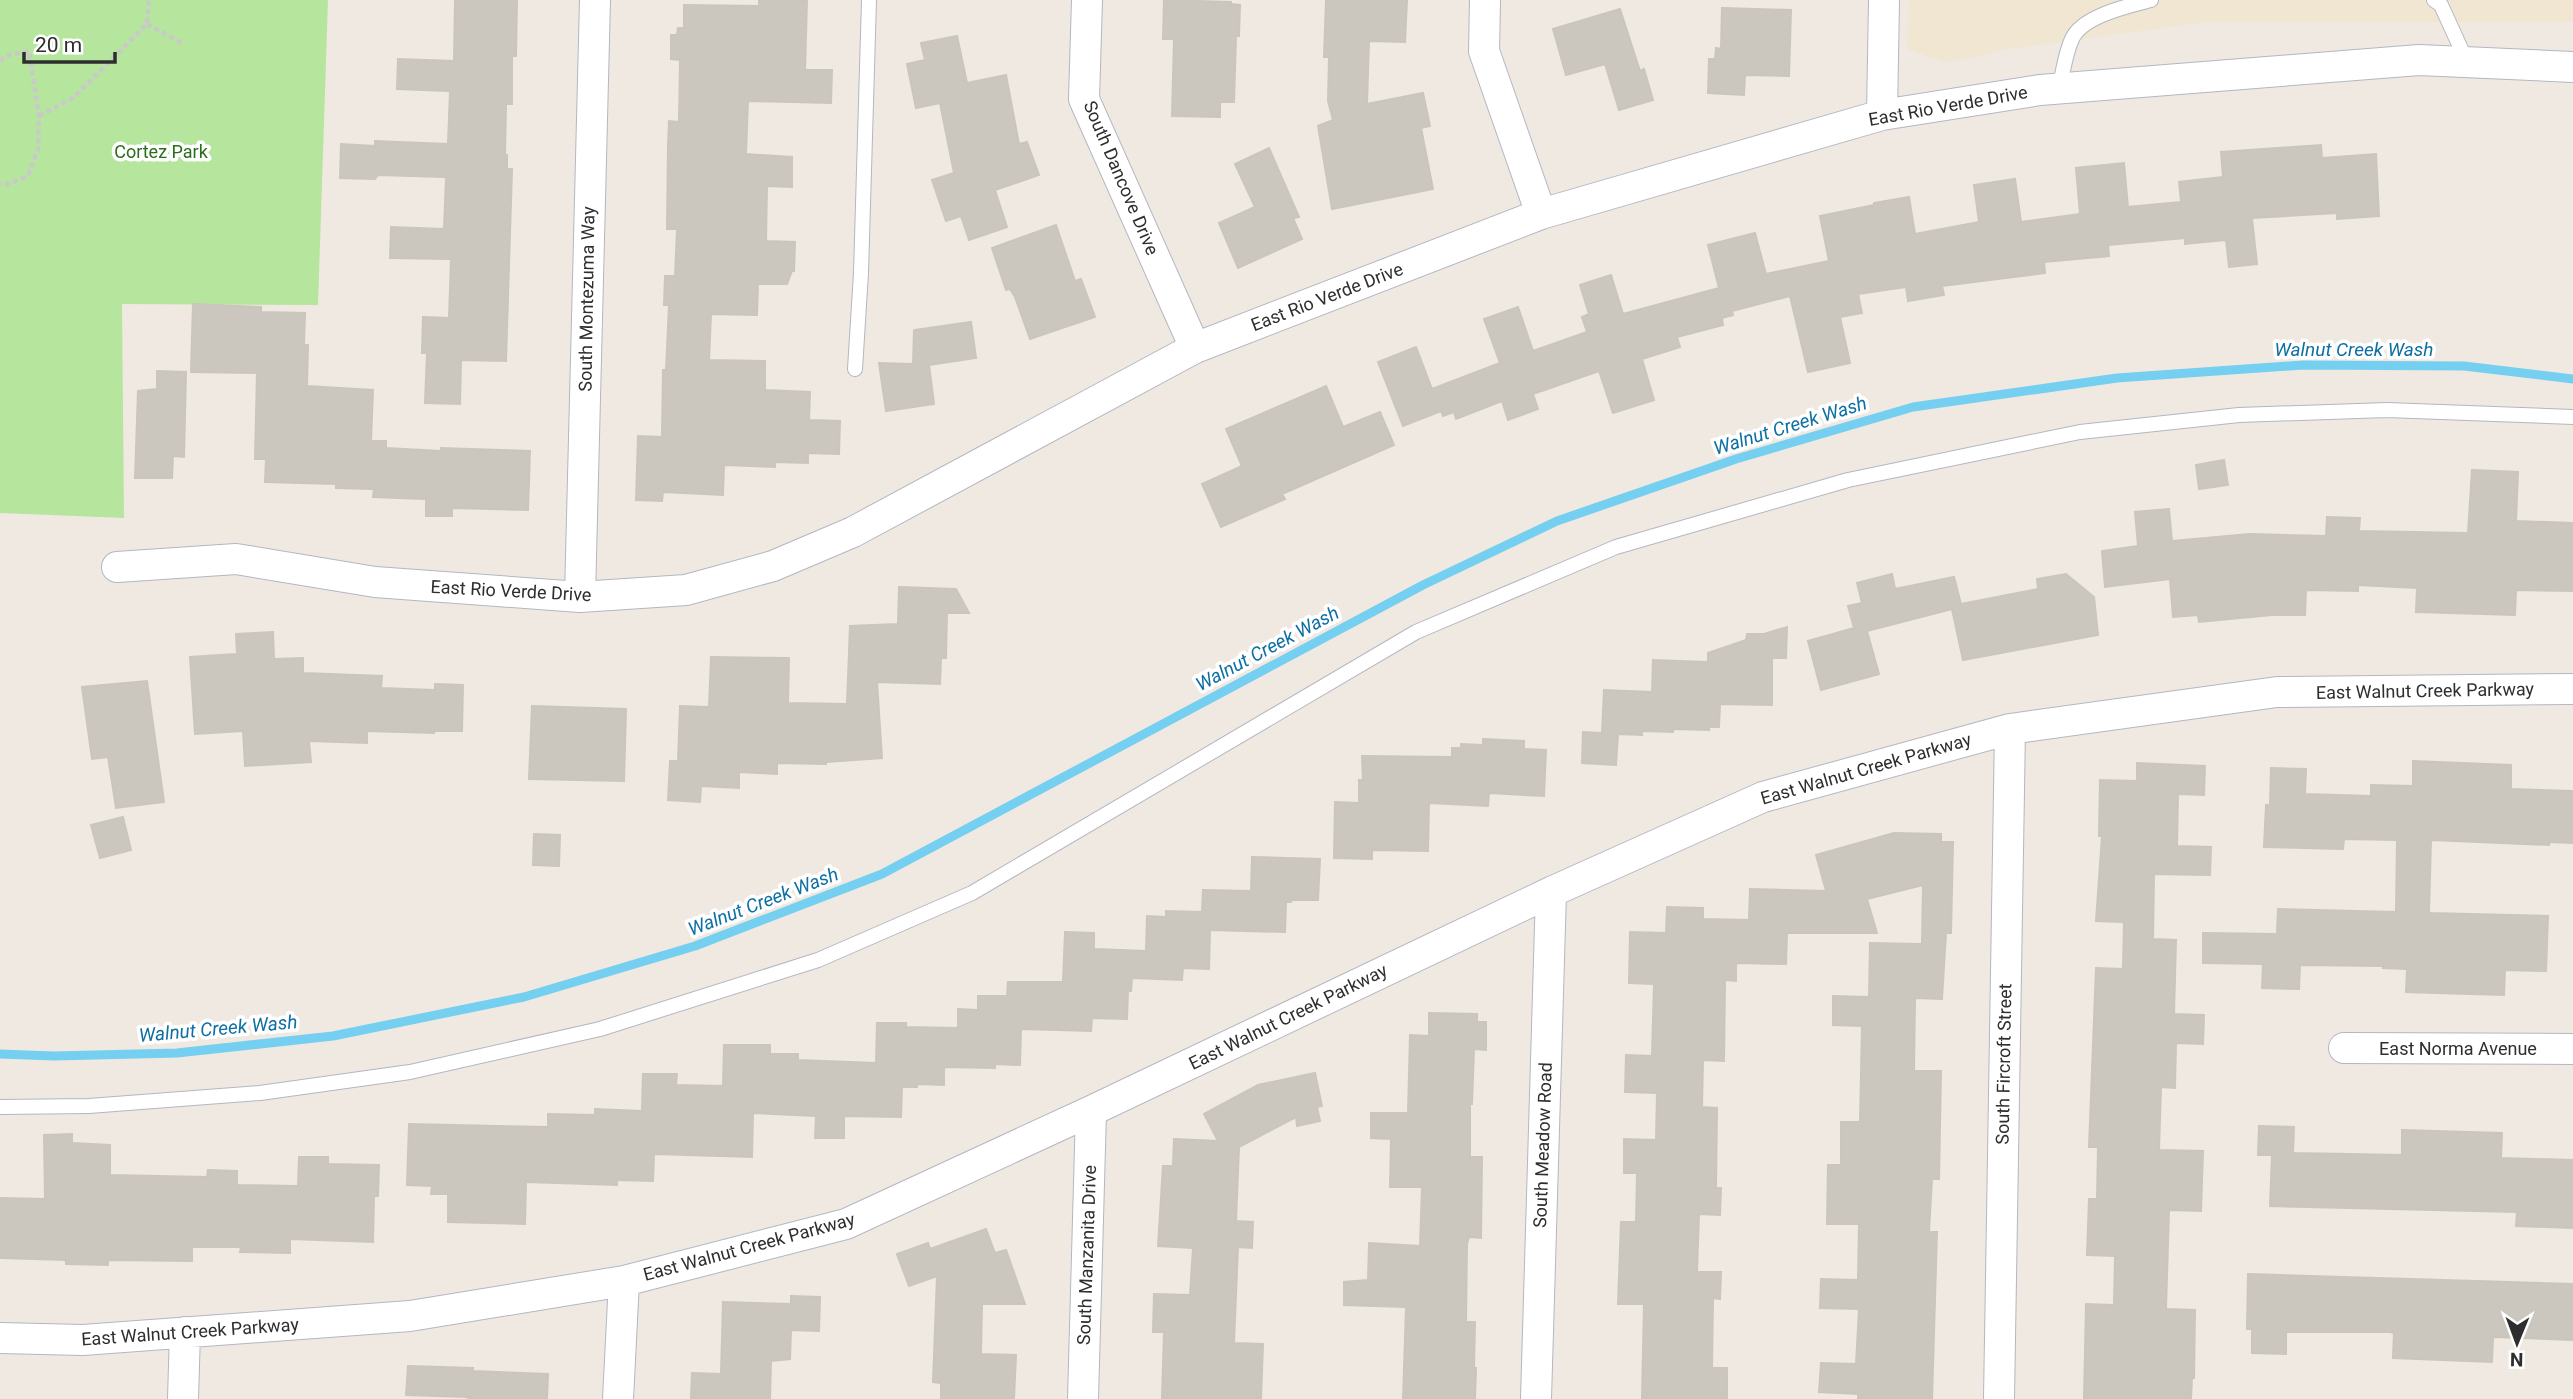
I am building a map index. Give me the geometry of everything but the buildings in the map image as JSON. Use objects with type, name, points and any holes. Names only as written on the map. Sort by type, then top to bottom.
[{"type":"street","name":"South Montezuma Way","points":[[580,597],[594,0]]},
{"type":"street","name":"South Dancove Drive","points":[[1087,0],[1084,99],[1195,348]]},
{"type":"street","points":[[1485,0],[1485,51],[1541,214]]},
{"type":"street","points":[[1882,115],[1884,0]]},
{"type":"street","name":"East Rio Verde Drive","points":[[117,567],[236,559],[375,582],[580,597],[686,590],[773,566],[853,533],[1195,348],[1541,214],[1882,115],[2059,89],[2419,60],[2573,66]]},
{"type":"street","name":"East Walnut Creek Parkway","points":[[0,1338],[83,1340],[410,1316],[624,1281],[846,1224],[1091,1111],[1551,892],[1763,797],[2010,729],[2277,692],[2573,689]]},
{"type":"street","name":"South Fircroft Street","points":[[1999,1399],[2010,729]]},
{"type":"street","name":"South Meadow Road","points":[[1536,1399],[1551,892]]},
{"type":"street","name":"East Norma Avenue","points":[[2344,1048],[2573,1049]]},
{"type":"street","name":"South Manzanita Drive","points":[[1083,1399],[1091,1111]]},
{"type":"street","points":[[618,1399],[624,1281]]},
{"type":"street","points":[[183,1399],[185,1332]]},
{"type":"lane","points":[[855,369],[861,273],[869,0]]},
{"type":"lane","points":[[2059,89],[2072,37],[2089,22],[2115,10],[2151,0]]},
{"type":"lane","points":[[2434,0],[2441,5],[2467,62]]},
{"type":"lane","points":[[0,1107],[89,1106],[260,1093],[410,1072],[600,1030],[818,960],[972,893],[1416,632],[1616,547],[1848,480],[2080,432],[2239,415],[2387,411],[2573,417]]},
{"type":"path","points":[[39,116],[73,99],[147,24],[149,0]]},
{"type":"path","points":[[147,24],[184,44]]},
{"type":"path","points":[[0,61],[9,55],[29,51],[39,116],[38,149],[28,176],[8,184],[0,184]]},
{"type":"shaded area","points":[[1909,0],[2573,0],[2573,22],[2207,22],[2001,50],[1944,62],[1907,49]]},
{"type":"green space","name":"Cortez Park","points":[[0,0],[328,0],[318,305],[122,304],[124,518],[0,513]]},
{"type":"waterway","name":"Walnut Creek Wash","points":[[0,1054],[54,1056],[177,1053],[333,1036],[524,997],[695,946],[882,874],[1423,585],[1557,521],[1736,459],[1913,407],[2117,378],[2303,365],[2464,366],[2573,379]]}]
